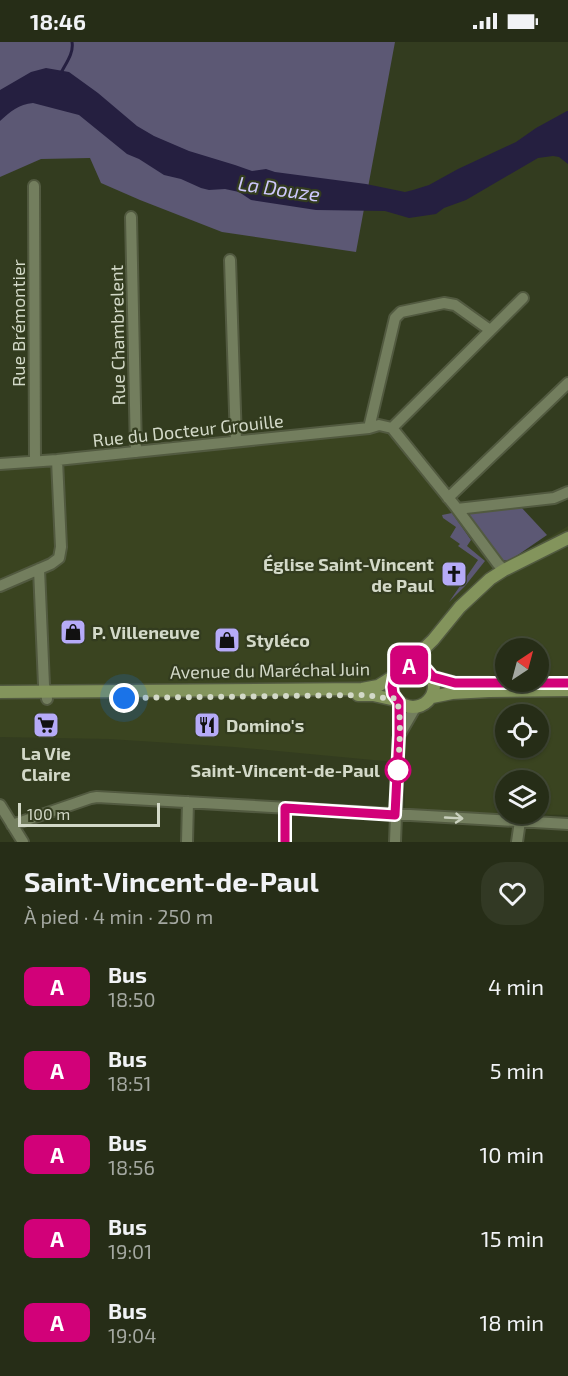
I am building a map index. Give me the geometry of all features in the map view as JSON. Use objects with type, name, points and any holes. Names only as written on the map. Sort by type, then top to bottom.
[{"type":"main road","points":[[433,640],[429,658],[435,687],[432,697],[422,706],[409,707],[397,700],[392,687],[394,676],[398,671],[433,640],[460,607],[490,579],[568,538]]},
{"type":"main road","points":[[406,666],[421,666],[431,675],[467,684],[568,683]]},
{"type":"main road","name":"Avenue du Maréchal Juin","points":[[0,700],[47,695],[366,688],[378,686],[394,676]]},
{"type":"main road","points":[[432,697],[441,694],[489,691],[568,690]]},
{"type":"main road","name":"Avenue du Maréchal Juin","points":[[0,692],[47,695],[356,695],[397,700]]},
{"type":"street","name":"Rue Brémontier","points":[[34,186],[35,461]]},
{"type":"street","name":"Rue Chambrelent","points":[[132,217],[136,452]]},
{"type":"street","points":[[230,260],[236,441]]},
{"type":"street","points":[[504,570],[392,428],[523,298]]},
{"type":"street","points":[[374,426],[394,318],[401,312],[444,303],[455,305],[490,330]]},
{"type":"street","points":[[448,498],[567,387]]},
{"type":"street","name":"Rue du Docteur Grouille","points":[[0,464],[136,452],[374,426],[392,428]]},
{"type":"street","points":[[0,586],[39,570],[59,558],[61,547],[57,460]]},
{"type":"street","points":[[457,508],[554,498],[568,492]]},
{"type":"street","points":[[39,570],[44,685],[47,695]]},
{"type":"street","points":[[395,842],[399,735],[397,700]]},
{"type":"street","points":[[399,735],[415,708]]},
{"type":"street","points":[[12,825],[97,797],[495,820]]},
{"type":"street","points":[[187,842],[188,802]]},
{"type":"street","points":[[0,806],[23,842]]},
{"type":"street","points":[[285,808],[285,842]]},
{"type":"street","points":[[549,823],[568,824]]},
{"type":"street","points":[[517,842],[520,824]]},
{"type":"shaded area","points":[[0,42],[395,42],[356,252],[222,232],[101,183],[90,158],[41,159],[0,177]]},
{"type":"shaded area","points":[[386,428],[497,569],[568,526],[568,815],[549,815],[549,770],[495,770],[495,814],[405,812],[405,763],[234,747],[109,739],[0,737],[0,464]]},
{"type":"shaded area","points":[[521,507],[547,535],[509,561],[501,560],[470,517],[470,512]]},
{"type":"shaded area","points":[[452,513],[471,540],[467,546],[485,561],[449,602],[478,560],[458,546],[460,544],[450,537],[456,527],[442,515]]},
{"type":"water","name":"La Douze","points":[[46,68],[69,72],[137,126],[154,136],[189,151],[252,171],[266,169],[405,192],[429,185],[516,142],[567,111],[568,164],[559,157],[538,158],[466,200],[444,208],[436,214],[409,218],[385,211],[316,210],[251,200],[239,192],[225,189],[209,190],[164,175],[127,154],[79,115],[33,103],[19,107],[0,121],[0,90],[31,72]]},
{"type":"waterway","points":[[61,73],[71,54],[72,42]]},
{"type":"bus line","name":"A","points":[[285,842],[285,808],[395,815],[399,702],[393,694],[392,687],[394,676],[402,668],[411,665],[421,666],[433,677],[455,683],[568,683]]},
{"type":"place","name":"Église Saint-Vincent de Paul","points":[[454,574]]},
{"type":"place","name":"P. Villeneuve","points":[[73,632]]},
{"type":"place","name":"Styléco","points":[[227,640]]},
{"type":"place","name":"La Vie Claire","points":[[46,725]]},
{"type":"place","name":"Domino's","points":[[207,725]]},
{"type":"place","name":"Saint-Vincent-de-Paul","points":[[398,770]]},
{"type":"route","points":[[124,698],[366,695],[395,698],[399,702],[397,779],[398,770]]}]
